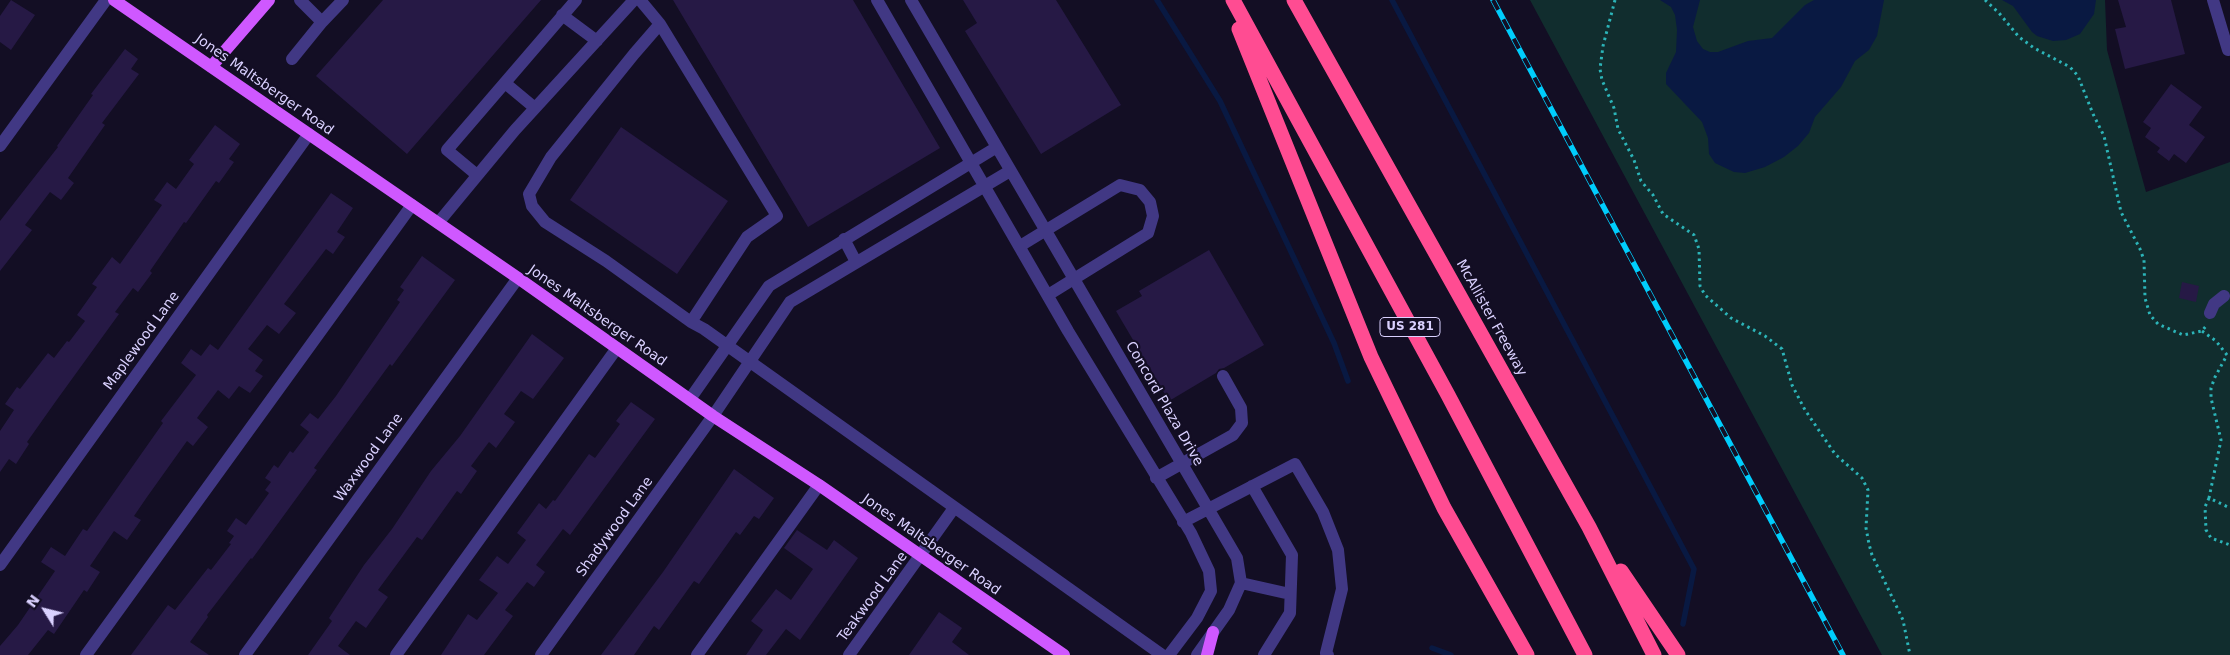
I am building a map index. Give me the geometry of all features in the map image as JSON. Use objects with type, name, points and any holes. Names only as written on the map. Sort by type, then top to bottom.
[{"type":"highway","points":[[1227,0],[1371,357],[1444,508],[1527,655]]},
{"type":"highway","name":"US 281","points":[[1233,0],[1448,395],[1585,655]]},
{"type":"highway","name":"McAllister Freeway","points":[[1294,0],[1590,527],[1654,655]]},
{"type":"highway","points":[[1590,527],[1678,655]]},
{"type":"main road","name":"Jones Maltsberger Road","points":[[114,0],[518,278],[713,416],[819,485],[1064,655]]},
{"type":"main road","points":[[211,67],[270,0]]},
{"type":"main road","points":[[1207,655],[1213,632]]},
{"type":"street","points":[[0,146],[106,0]]},
{"type":"street","points":[[300,0],[322,22]]},
{"type":"street","points":[[292,59],[322,22],[343,0]]},
{"type":"street","points":[[477,175],[447,150],[576,0]]},
{"type":"street","points":[[438,223],[535,108],[634,0]]},
{"type":"street","points":[[640,0],[660,24],[777,216],[747,238],[691,322]]},
{"type":"street","points":[[877,0],[984,188],[1184,522],[1209,572],[1211,590],[1197,618],[1169,655]]},
{"type":"street","name":"Concord Plaza Drive","points":[[911,0],[1237,558],[1241,583]]},
{"type":"street","points":[[2213,0],[2228,50],[2230,49]]},
{"type":"street","points":[[562,15],[597,41]]},
{"type":"street","points":[[660,24],[551,157],[529,194],[532,206],[545,222],[606,261],[1162,655]]},
{"type":"street","points":[[506,83],[535,108]]},
{"type":"street","name":"Maplewood Lane","points":[[0,565],[309,134]]},
{"type":"street","points":[[690,399],[769,286],[997,147]]},
{"type":"street","name":"Shadywood Lane","points":[[541,655],[713,416],[748,361],[790,302],[1010,172]]},
{"type":"street","points":[[1020,246],[1046,232],[1120,185],[1140,190],[1150,202],[1153,216],[1148,233],[1048,295]]},
{"type":"street","points":[[86,655],[412,205]]},
{"type":"street","points":[[844,239],[856,262]]},
{"type":"street","name":"Waxwood Lane","points":[[245,655],[518,278]]},
{"type":"street","points":[[2210,313],[2214,304],[2224,296]]},
{"type":"street","points":[[396,655],[617,348]]},
{"type":"street","points":[[1156,478],[1233,435],[1242,424],[1241,408],[1223,376]]},
{"type":"street","points":[[1184,522],[1295,464],[1323,512],[1338,550],[1342,589],[1326,653],[1328,655]]},
{"type":"street","points":[[697,655],[819,485]]},
{"type":"street","points":[[1252,486],[1292,555],[1290,613],[1264,655]]},
{"type":"street","name":"Teakwood Lane","points":[[849,655],[954,508]]},
{"type":"street","points":[[1198,655],[1230,610],[1241,583],[1290,594]]},
{"type":"path","points":[[1615,0],[1603,46],[1600,69],[1602,80],[1614,108],[1618,130],[1634,160],[1641,181],[1664,214],[1694,235],[1699,249],[1700,286],[1705,295],[1731,318],[1765,336],[1782,350],[1787,361],[1792,385],[1805,410],[1835,454],[1862,478],[1868,490],[1866,528],[1869,544],[1872,555],[1903,620],[1910,655]]},
{"type":"path","points":[[1985,0],[1999,12],[2019,37],[2034,48],[2070,67],[2078,76],[2104,136],[2121,212],[2144,260],[2145,298],[2150,315],[2158,324],[2173,332],[2183,335],[2202,331],[2222,347],[2228,355],[2215,377],[2212,388],[2211,398],[2221,440],[2209,498],[2205,507],[2206,530],[2211,538],[2230,545]]},
{"type":"path","points":[[2209,498],[2230,508]]},
{"type":"green space","points":[[1530,0],[2105,0],[2107,50],[2146,192],[2230,162],[2230,655],[1882,655]]},
{"type":"water","points":[[1660,0],[1700,0],[1693,27],[1697,41],[1703,49],[1710,52],[1718,52],[1748,41],[1772,38],[1805,5],[1814,0],[1884,0],[1877,36],[1869,50],[1855,61],[1841,87],[1815,117],[1809,133],[1798,146],[1784,157],[1765,167],[1745,173],[1734,172],[1715,163],[1709,154],[1708,138],[1702,122],[1666,84],[1666,73],[1676,52],[1677,30],[1675,15],[1671,7]]},
{"type":"water","points":[[2002,0],[2096,0],[2094,14],[2080,34],[2066,40],[2053,41],[2037,36],[2032,32],[2013,6]]},
{"type":"building","points":[[11,0],[35,15],[11,50],[0,42],[0,16]]},
{"type":"building","points":[[383,0],[541,0],[407,154],[316,76]]},
{"type":"building","points":[[673,0],[853,0],[940,148],[808,227]]},
{"type":"building","points":[[963,0],[1056,0],[1121,105],[1041,154],[965,31],[977,23]]},
{"type":"building","points":[[2118,0],[2171,0],[2185,54],[2125,69],[2115,29],[2126,27]]},
{"type":"building","points":[[125,49],[138,59],[131,69],[139,74],[102,123],[105,125],[68,178],[74,183],[61,200],[50,192],[25,225],[32,230],[0,271],[0,221],[58,147],[93,95],[91,94]]},
{"type":"building","points":[[2171,84],[2202,107],[2189,125],[2205,137],[2186,163],[2174,154],[2169,161],[2157,152],[2160,148],[2145,137],[2151,128],[2143,122]]},
{"type":"building","points":[[215,125],[240,144],[229,159],[234,162],[219,183],[216,181],[186,223],[184,222],[150,271],[152,273],[138,292],[133,288],[115,312],[119,314],[27,442],[29,444],[16,464],[9,459],[0,472],[0,431],[14,410],[5,404],[17,387],[20,389],[48,353],[54,358],[85,321],[77,315],[97,287],[92,284],[112,257],[120,264],[162,205],[154,200],[167,182],[176,189],[194,164],[189,160]]},
{"type":"building","points":[[621,127],[728,201],[677,274],[570,200]]},
{"type":"building","points":[[331,193],[353,208],[337,232],[345,237],[333,254],[326,249],[284,304],[296,313],[279,334],[267,325],[248,349],[263,360],[255,371],[263,376],[250,393],[239,386],[229,399],[218,390],[197,418],[208,427],[193,446],[187,441],[134,516],[141,520],[127,540],[114,531],[90,566],[100,572],[87,592],[84,590],[54,634],[48,630],[28,655],[0,655],[0,646],[18,625],[55,571],[41,562],[51,547],[65,556],[83,529],[87,531],[163,423],[161,421],[196,375],[181,363],[191,349],[201,356],[210,344],[218,350]]},
{"type":"building","points":[[1209,250],[1264,345],[1219,369],[1216,373],[1169,401],[1116,311],[1142,296],[1139,291]]},
{"type":"building","points":[[422,256],[455,280],[392,366],[390,364],[314,468],[317,470],[252,559],[207,615],[208,617],[190,642],[209,655],[131,655],[168,605],[175,610],[208,568],[211,570],[231,544],[229,543],[234,536],[227,531],[236,518],[246,525],[269,493],[265,490],[271,482],[265,478],[274,465],[278,468],[290,451],[293,453],[309,432],[300,425],[310,413],[318,419],[336,396],[400,302],[397,300],[404,290],[400,287]]},
{"type":"building","points":[[2182,282],[2199,286],[2196,302],[2179,298]]},
{"type":"building","points":[[532,334],[564,358],[533,399],[521,391],[504,414],[515,422],[496,448],[489,442],[471,466],[477,471],[461,494],[457,491],[422,540],[417,537],[378,590],[388,597],[366,628],[356,621],[338,646],[350,655],[308,655],[332,621],[329,618],[364,565],[392,529],[431,471],[460,436]]},
{"type":"building","points":[[631,402],[655,419],[570,535],[563,529],[536,565],[545,572],[534,587],[527,582],[505,610],[513,616],[484,655],[441,655],[468,614],[477,620],[498,593],[479,580],[497,556],[508,564],[526,540],[517,533],[539,503],[546,509],[553,500],[555,501],[589,454],[595,458],[620,424],[616,421]]},
{"type":"building","points":[[734,469],[774,498],[759,519],[754,516],[740,535],[736,532],[699,584],[694,581],[659,630],[654,626],[634,655],[601,655],[663,572]]},
{"type":"building","points":[[797,530],[827,550],[834,540],[858,558],[800,640],[786,629],[766,655],[746,655],[763,630],[751,621],[776,589],[791,600],[813,569],[784,548]]},
{"type":"building","points":[[939,612],[962,628],[952,642],[969,655],[909,655]]},
{"type":"waterway","points":[[1157,0],[1220,101],[1334,343],[1348,381]]},
{"type":"waterway","points":[[1392,0],[1694,569],[1683,624]]},
{"type":"waterway","points":[[1432,648],[1451,655]]},
{"type":"railway","points":[[1493,0],[1843,655]]}]
